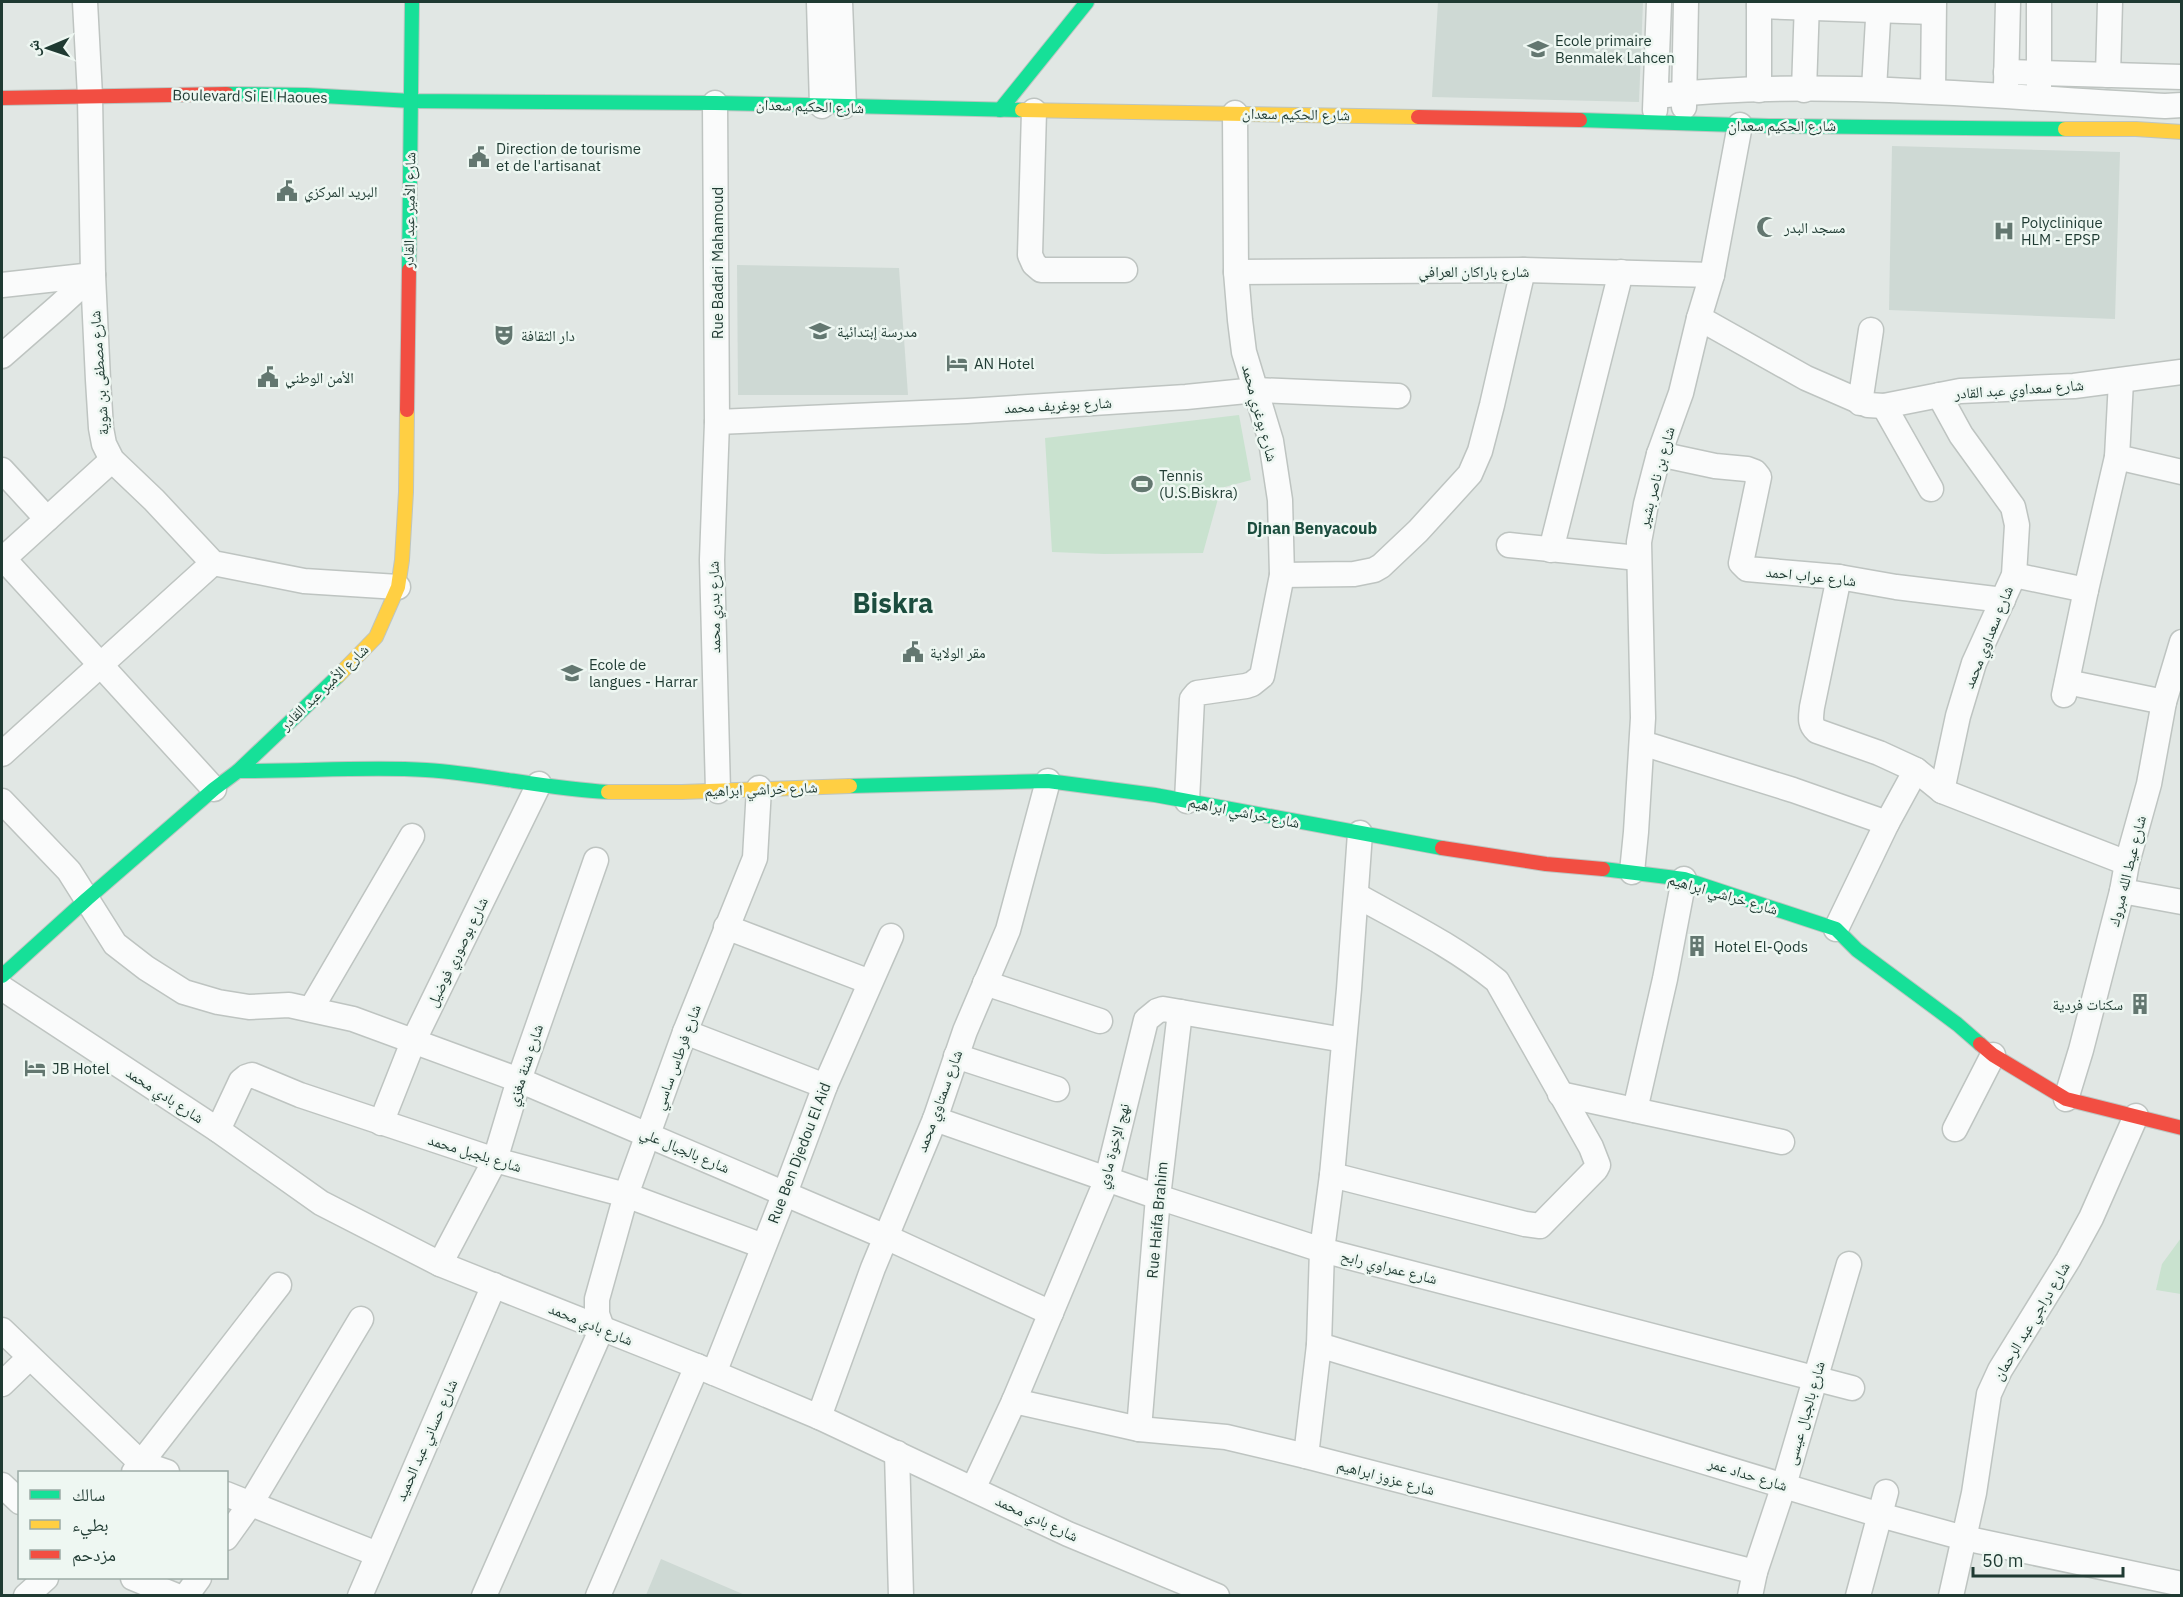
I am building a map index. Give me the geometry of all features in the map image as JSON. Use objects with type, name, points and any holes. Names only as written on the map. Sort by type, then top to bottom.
[{"type":"street","name":"شارع مصطفى بن شوية","points":[[85,2],[90,96],[93,275],[101,428],[104,444],[112,460],[154,500],[213,563]]},
{"type":"street","name":"شارع الأمير عبد القادر","points":[[2,976],[87,899],[237,771],[338,676],[376,637],[398,587],[406,492],[413,2]]},
{"type":"street","points":[[819,2],[833,106]]},
{"type":"street","points":[[833,106],[840,2]]},
{"type":"street","points":[[1000,110],[1086,2]]},
{"type":"street","points":[[1654,122],[1659,2]]},
{"type":"street","points":[[1683,123],[1686,2]]},
{"type":"street","points":[[2006,98],[2008,2]]},
{"type":"street","points":[[2039,2],[2039,99]]},
{"type":"street","points":[[2108,75],[2110,2]]},
{"type":"street","points":[[1759,90],[1759,4],[1807,4],[1934,7],[1933,91]]},
{"type":"street","points":[[1804,90],[1807,4]]},
{"type":"street","points":[[1874,88],[1878,6]]},
{"type":"street","points":[[2006,72],[2181,77]]},
{"type":"street","points":[[1656,96],[1759,90],[1874,88],[2006,98],[2173,105],[2173,132]]},
{"type":"street","points":[[1902,127],[1904,90]]},
{"type":"street","name":"Boulevard Si El Haoues","points":[[2,98],[205,94],[306,95],[411,101]]},
{"type":"street","name":"شارع الحكيم سعدان","points":[[411,101],[715,103],[1740,125],[2136,129],[2173,132]]},
{"type":"street","name":"Rue Badari Mahamoud","points":[[715,103],[717,422]]},
{"type":"street","points":[[1034,111],[1030,255],[1034,264],[1041,270],[1125,270]]},
{"type":"street","name":"شارع بوغري محمد","points":[[1187,801],[1192,699],[1197,693],[1246,686],[1262,676],[1282,575],[1278,488],[1271,441],[1244,352],[1236,272],[1235,113]]},
{"type":"street","name":"شارع بن ناصر بشير","points":[[1632,872],[1643,718],[1639,542],[1659,454],[1681,393],[1712,275],[1740,125]]},
{"type":"street","points":[[1282,575],[1354,574],[1374,570],[1418,531],[1470,474],[1492,405],[1523,270]]},
{"type":"street","name":"شارع باراكان العرافي","points":[[1236,272],[1523,270],[1712,275]]},
{"type":"street","points":[[1551,550],[1621,272]]},
{"type":"street","points":[[2,285],[93,275]]},
{"type":"street","points":[[2,356],[93,275]]},
{"type":"street","name":"شارع سعداوي عبد القادر","points":[[1699,318],[1806,378],[1860,403],[1884,406],[1960,391],[2036,389],[2121,381],[2181,372]]},
{"type":"street","points":[[1860,403],[1871,330]]},
{"type":"street","points":[[2121,381],[2117,457],[2066,688],[2164,702]]},
{"type":"street","name":"شارع بوغريف محمد","points":[[717,422],[967,411],[1186,397],[1256,390],[1398,396]]},
{"type":"street","name":"شارع سعداوي محمد","points":[[1939,395],[1961,435],[2013,507],[2017,525],[2014,575],[1974,663],[1958,716],[1942,791]]},
{"type":"street","points":[[1884,406],[1931,489]]},
{"type":"street","name":"شارع بدري محمد","points":[[717,422],[712,560],[718,791]]},
{"type":"street","name":"شارع عراب احمد","points":[[1659,454],[1715,466],[1748,469],[1759,477],[1742,563],[1747,569],[1839,577],[1896,587],[2003,600]]},
{"type":"street","points":[[2117,457],[2181,472]]},
{"type":"street","points":[[112,460],[2,559],[214,789]]},
{"type":"street","points":[[2,470],[47,519]]},
{"type":"street","points":[[1509,545],[1638,558]]},
{"type":"street","points":[[2,754],[213,563],[304,581],[398,587]]},
{"type":"street","points":[[2014,575],[2086,590]]},
{"type":"street","points":[[1839,577],[1812,707],[1813,728],[1916,770],[1942,791],[2127,863]]},
{"type":"street","name":"شارع عيط الله مبروك","points":[[2066,1099],[2081,1050],[2149,784],[2164,702],[2181,642]]},
{"type":"street","points":[[1642,743],[1793,790],[1887,824]]},
{"type":"street","name":"شارع خراشي ابراهيم","points":[[237,771],[286,772],[371,768],[452,772],[604,792],[718,791],[1048,781],[1187,801],[1546,864],[1684,879],[1836,929],[1857,950],[1956,1024],[1993,1055],[2066,1099],[2181,1128]]},
{"type":"street","points":[[1836,929],[1916,770]]},
{"type":"street","name":"شارع سمتاوي محمد","points":[[819,1417],[886,1237],[935,1119],[956,1056],[1008,930],[1048,781]]},
{"type":"street","name":"شارع بوصوري فوضيل","points":[[381,1123],[413,1042],[539,784]]},
{"type":"street","name":"شارع فرطاس ساسي","points":[[602,1328],[597,1314],[597,1299],[626,1195],[685,1032],[755,858],[759,788]]},
{"type":"street","name":"شارع بالجبال علي","points":[[2,801],[69,871],[115,944],[146,968],[184,992],[218,1002],[249,1007],[289,1005],[353,1019],[519,1080],[886,1237],[1051,1313]]},
{"type":"street","points":[[1306,1456],[1319,1345],[1322,1250],[1332,1175],[1360,833]]},
{"type":"street","points":[[311,1010],[412,836]]},
{"type":"street","name":"شارع شنة مغزي","points":[[440,1264],[495,1161],[519,1080],[596,860]]},
{"type":"street","points":[[1635,1110],[1665,979],[1684,879]]},
{"type":"street","points":[[2122,891],[2181,902]]},
{"type":"street","points":[[1332,1175],[1540,1226],[1598,1165],[1591,1147],[1497,981],[1476,964],[1442,943],[1356,895]]},
{"type":"street","points":[[726,927],[870,982]]},
{"type":"street","name":"Rue Ben Djedou El Aid","points":[[598,1596],[763,1246],[825,1086],[891,936]]},
{"type":"street","points":[[986,983],[1100,1021]]},
{"type":"street","name":"شارع بادي محمد","points":[[2,988],[218,1130],[321,1203],[440,1264],[819,1417],[1068,1534],[1217,1596]]},
{"type":"street","name":"نهج الإخوة ماوي","points":[[973,1488],[1014,1401],[1107,1179],[1146,1020],[1156,1011],[1163,1010],[1344,1040]]},
{"type":"street","name":"Rue Haifa Brahim","points":[[1139,1429],[1158,1197],[1180,1012]]},
{"type":"street","points":[[685,1032],[825,1086]]},
{"type":"street","points":[[1955,1129],[1993,1055]]},
{"type":"street","points":[[956,1056],[1057,1089]]},
{"type":"street","name":"شارع بلجبل محمد","points":[[218,1130],[241,1081],[252,1076],[300,1095],[495,1161],[626,1195],[763,1246]]},
{"type":"street","points":[[1560,1094],[1782,1142]]},
{"type":"street","name":"شارع دراجي عبد الرحمان","points":[[1964,1538],[1974,1493],[1989,1394],[2000,1370],[2068,1260],[2091,1218],[2136,1116]]},
{"type":"street","name":"شارع عمراوي رابح","points":[[935,1119],[1158,1197],[1322,1250],[1652,1334],[1852,1388]]},
{"type":"street","name":"شارع بالجبال عيسى","points":[[1750,1596],[1755,1572],[1784,1485],[1849,1264]]},
{"type":"street","points":[[137,1468],[279,1285]]},
{"type":"street","name":"شارع حساني عبد الحميد","points":[[360,1596],[494,1285]]},
{"type":"street","points":[[228,1535],[251,1503],[361,1319]]},
{"type":"street","points":[[484,1596],[602,1328]]},
{"type":"street","points":[[2,1330],[137,1468],[155,1471]]},
{"type":"street","name":"شارع حداد عمر","points":[[1319,1345],[1784,1485],[1883,1504],[1964,1538],[2181,1584]]},
{"type":"street","points":[[2,1384],[29,1358]]},
{"type":"street","name":"شارع عزوز ابراهيم","points":[[1014,1401],[1139,1429],[1226,1437],[1755,1572]]},
{"type":"street","points":[[897,1453],[901,1596]]},
{"type":"street","points":[[2,1485],[18,1500]]},
{"type":"street","points":[[228,1495],[377,1554]]},
{"type":"street","points":[[1858,1596],[1883,1504]]},
{"type":"street","points":[[1951,1596],[1964,1538]]},
{"type":"street","points":[[26,1596],[45,1579]]},
{"type":"street","points":[[135,1579],[177,1596]]},
{"type":"street","points":[[186,1596],[198,1579]]},
{"type":"shaded area","name":"Ecole primaire Benmalek Lahcen","points":[[1438,2],[1643,2],[1639,102],[1432,97]]},
{"type":"shaded area","name":"Polyclinique HLM - EPSP","points":[[1892,146],[2120,152],[2115,319],[1889,310]]},
{"type":"shaded area","name":"مدرسة إبتدائية","points":[[737,265],[899,268],[908,395],[738,395]]},
{"type":"shaded area","points":[[661,1559],[745,1595],[646,1595]]},
{"type":"green space","name":"Tennis (U.S.Biskra)","points":[[1239,415],[1251,480],[1221,488],[1203,553],[1052,552],[1045,438]]},
{"type":"green space","points":[[2181,1238],[2181,1294],[2156,1290],[2162,1264]]},
{"type":"traffic: fast","points":[[409,270],[412,2]]},
{"type":"traffic: fast","points":[[1000,110],[1087,2]]},
{"type":"traffic: fast","points":[[227,94],[306,95],[411,101],[715,103],[1022,110]]},
{"type":"traffic: fast","points":[[1580,120],[1769,126],[2065,129]]},
{"type":"traffic: fast","points":[[2,976],[87,899],[238,771],[338,676]]},
{"type":"traffic: fast","points":[[238,771],[426,770],[608,792]]},
{"type":"traffic: fast","points":[[850,786],[1048,781],[1155,795],[1442,848]]},
{"type":"traffic: fast","points":[[1603,869],[1684,879],[1836,929],[1857,950],[1957,1024],[1980,1044]]},
{"type":"traffic: slow","points":[[1022,110],[1418,117]]},
{"type":"traffic: slow","points":[[2065,129],[2136,129],[2182,132]]},
{"type":"traffic: slow","points":[[338,676],[376,637],[398,587],[406,492],[407,410]]},
{"type":"traffic: slow","points":[[608,792],[682,792],[850,786]]},
{"type":"traffic: jam","points":[[2,98],[227,94]]},
{"type":"traffic: jam","points":[[1418,117],[1580,120]]},
{"type":"traffic: jam","points":[[407,410],[409,270]]},
{"type":"traffic: jam","points":[[1442,848],[1546,864],[1603,869]]},
{"type":"traffic: jam","points":[[1980,1044],[1993,1055],[2066,1099],[2182,1128]]},
{"type":"place","name":"Ecole primaire Benmalek Lahcen","points":[[1538,49]]},
{"type":"place","name":"Direction de tourisme et de l'artisanat","points":[[479,157]]},
{"type":"place","name":"البريد المركزي","points":[[287,191]]},
{"type":"place","name":"مسجد البدر","points":[[1767,227]]},
{"type":"place","name":"Polyclinique HLM - EPSP","points":[[2004,231]]},
{"type":"place","name":"مدرسة إبتدائية","points":[[820,331]]},
{"type":"place","name":"دار الثقافة","points":[[504,335]]},
{"type":"place","name":"AN Hotel","points":[[957,363]]},
{"type":"place","name":"الأمن الوطني","points":[[268,377]]},
{"type":"place","name":"Tennis (U.S.Biskra)","points":[[1142,484]]},
{"type":"place","name":"مقر الولاية","points":[[913,652]]},
{"type":"place","name":"Ecole de langues - Harrar","points":[[572,673]]},
{"type":"place","name":"Hotel El-Qods","points":[[1697,946]]},
{"type":"place","name":"سكنات فردية","points":[[2140,1004]]},
{"type":"place","name":"JB Hotel","points":[[35,1068]]},
{"type":"district","name":"Djnan Benyacoub","points":[[1312,528]]},
{"type":"district","name":"Biskra","points":[[893,602]]}]
